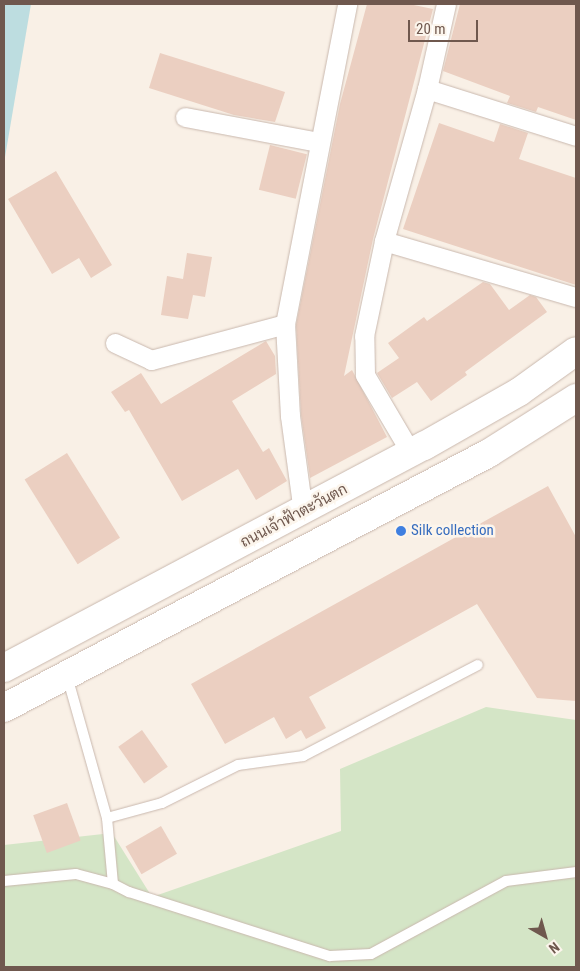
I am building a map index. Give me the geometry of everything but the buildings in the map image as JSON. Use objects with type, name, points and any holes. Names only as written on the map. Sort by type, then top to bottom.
[{"type":"main road","name":"ถนนเจ้าฟ้าตะวันตก","points":[[4,668],[411,454],[520,392],[576,351]]},
{"type":"main road","points":[[4,708],[489,453],[576,398]]},
{"type":"street","points":[[303,512],[290,416],[285,324],[318,142],[347,4]]},
{"type":"street","points":[[411,454],[365,376],[364,336],[384,241],[427,89],[446,4]]},
{"type":"street","points":[[427,89],[576,136]]},
{"type":"street","points":[[185,117],[318,142]]},
{"type":"street","points":[[384,241],[576,297]]},
{"type":"street","points":[[115,343],[151,360],[285,324]]},
{"type":"lane","points":[[108,818],[162,803],[238,765],[303,756],[478,665]]},
{"type":"lane","points":[[67,675],[108,818],[113,884]]},
{"type":"lane","points":[[4,881],[76,874],[113,884],[129,892],[330,956],[370,954],[506,881],[576,872]]},
{"type":"green space","points":[[486,707],[576,720],[576,967],[4,967],[4,845],[112,833],[152,897],[341,831],[340,769]]},
{"type":"water","points":[[4,4],[31,4],[4,163]]},
{"type":"place","name":"Silk collection","points":[[401,531]]}]
